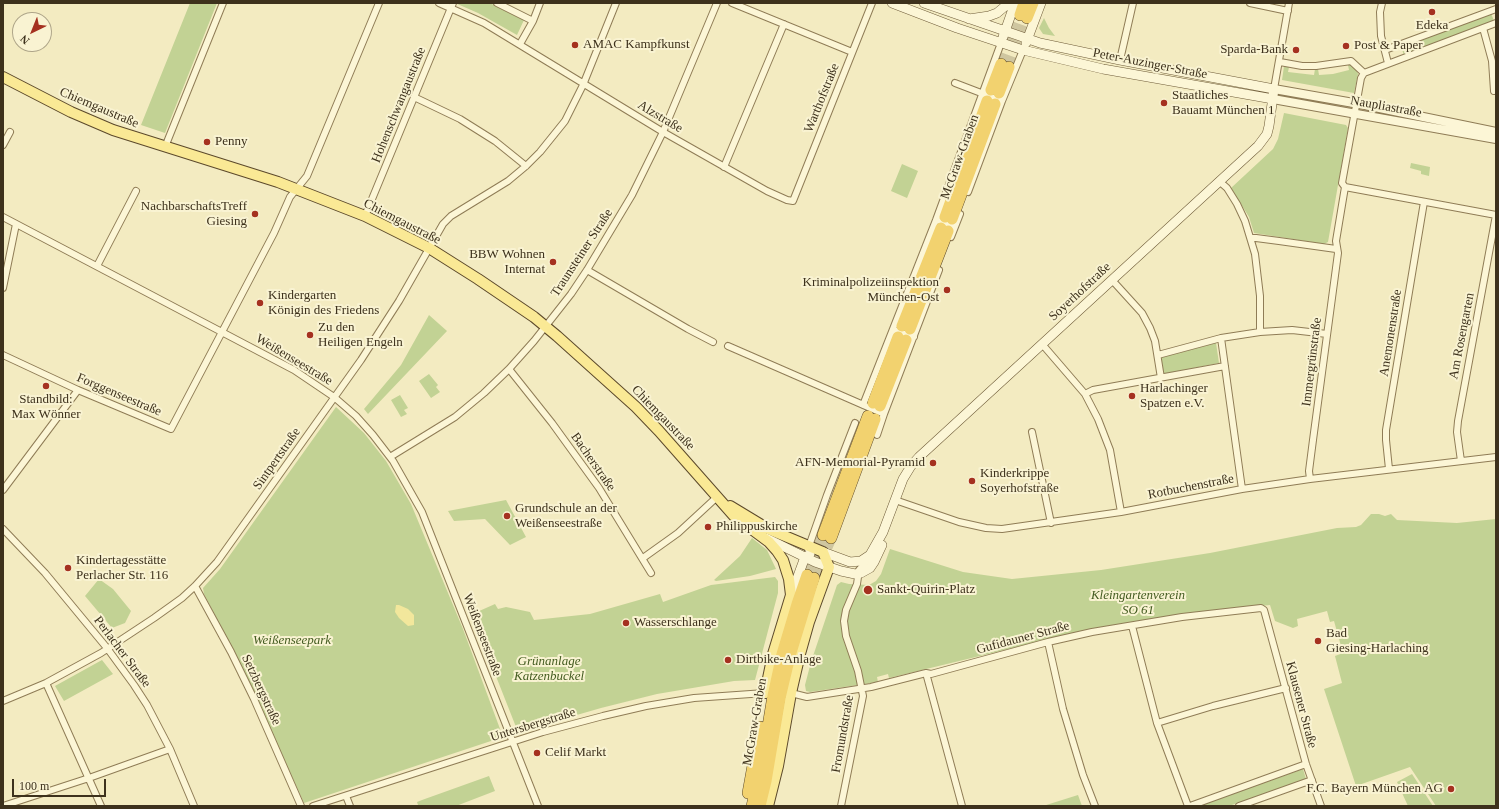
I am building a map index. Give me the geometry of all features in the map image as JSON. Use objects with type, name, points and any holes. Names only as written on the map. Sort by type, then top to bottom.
[{"type":"highway","points":[[1024,3],[1024,16],[1033,3]]},
{"type":"highway","name":"McGraw-Graben","points":[[827,536],[1005,66]]},
{"type":"highway","name":"McGraw-Graben","points":[[752,806],[782,654],[797,604],[811,576],[780,698],[760,806]]},
{"type":"highway","points":[[745,806],[765,693]]},
{"type":"main road","name":"Peter-Auzinger-Straße","points":[[892,3],[1023,50],[1103,69],[1273,100]]},
{"type":"main road","name":"Peter-Auzinger-Straße","points":[[924,3],[1005,32],[1074,51],[1274,88]]},
{"type":"main road","points":[[967,19],[989,16],[997,13],[1009,3]]},
{"type":"main road","points":[[1001,43],[1015,3]]},
{"type":"main road","points":[[1023,50],[1042,3]]},
{"type":"main road","name":"Chiemgaustraße","points":[[3,77],[97,124],[164,147],[278,182],[365,216],[428,248],[478,279],[546,327],[636,407],[734,516],[759,534],[805,557]]},
{"type":"main road","name":"Soyerhofstraße","points":[[895,500],[907,472],[918,457],[1263,141],[1268,130],[1274,88]]},
{"type":"main road","name":"Chiemgaustraße","points":[[719,499],[768,529],[821,551]]},
{"type":"main road","points":[[765,693],[773,654],[791,595],[805,557],[821,551],[850,562],[861,561],[870,555],[883,532],[895,500]]},
{"type":"main road","points":[[805,557],[829,567],[851,574],[858,574],[866,571],[874,562],[882,544],[883,532]]},
{"type":"main road","points":[[759,534],[773,547],[783,560],[789,580],[791,595]]},
{"type":"main road","points":[[768,806],[778,766],[791,693],[809,622],[829,567],[821,551]]},
{"type":"street","points":[[164,147],[223,3]]},
{"type":"street","points":[[222,332],[274,233],[288,201],[307,176],[379,3]]},
{"type":"street","name":"Alzstraße","points":[[439,3],[452,5],[520,44],[583,85],[623,107],[663,132],[767,191],[786,200],[793,201]]},
{"type":"street","points":[[497,3],[532,21]]},
{"type":"street","points":[[520,44],[540,3]]},
{"type":"street","name":"Sintpertstraße","points":[[3,701],[46,683],[107,648],[172,606],[195,586],[218,562],[361,360],[399,300],[438,232],[451,216],[496,188],[526,166],[540,152],[565,121],[583,85],[616,3]]},
{"type":"street","name":"Traunsteiner Straße","points":[[390,457],[455,417],[474,402],[509,369],[546,327],[571,294],[632,195],[663,132],[717,3]]},
{"type":"street","points":[[732,3],[852,52]]},
{"type":"street","name":"Warthofstraße","points":[[793,201],[872,3]]},
{"type":"street","points":[[1120,60],[1134,3]]},
{"type":"street","points":[[1250,3],[1288,11]]},
{"type":"street","points":[[1274,88],[1280,62],[1289,3]]},
{"type":"street","points":[[1382,3],[1380,27],[1388,63]]},
{"type":"street","name":"Hohenschwangaustraße","points":[[365,216],[452,5]]},
{"type":"street","points":[[1385,50],[1496,8]]},
{"type":"street","points":[[1280,62],[1302,66],[1316,66],[1351,61],[1364,73],[1496,23]]},
{"type":"street","points":[[724,167],[784,24]]},
{"type":"street","points":[[1483,28],[1492,61],[1494,91]]},
{"type":"street","points":[[877,435],[874,410],[946,224],[993,97],[1001,43]]},
{"type":"street","points":[[993,97],[1023,50]]},
{"type":"street","name":"Immergrünstraße","points":[[1310,479],[1309,471],[1338,253],[1336,249],[1336,241],[1345,187],[1342,183],[1361,78],[1364,73]]},
{"type":"street","points":[[955,82],[993,97]]},
{"type":"street","name":"Naupliastraße","points":[[1274,88],[1496,132]]},
{"type":"street","points":[[414,97],[460,119],[495,141],[526,166]]},
{"type":"street","name":"Naupliastraße","points":[[1273,100],[1496,140]]},
{"type":"street","points":[[3,145],[10,132]]},
{"type":"street","points":[[1220,181],[1227,188],[1237,204],[1251,238],[1258,273],[1260,332]]},
{"type":"street","points":[[1345,187],[1496,215]]},
{"type":"street","points":[[97,266],[136,191]]},
{"type":"street","name":"Anemonenstraße","points":[[1389,469],[1386,430],[1424,202]]},
{"type":"street","name":"Am Rosengarten","points":[[1460,461],[1457,432],[1458,421],[1496,215]]},
{"type":"street","name":"Weißenseestraße","points":[[3,217],[294,370],[334,397],[356,416],[374,435],[390,457],[422,512],[538,806]]},
{"type":"street","points":[[3,288],[16,224]]},
{"type":"street","points":[[1251,238],[1336,249]]},
{"type":"street","points":[[587,270],[688,330],[713,342]]},
{"type":"street","points":[[1112,280],[1140,311],[1146,321],[1153,335],[1158,355],[1161,378]]},
{"type":"street","points":[[1158,355],[1221,338],[1260,332],[1292,330],[1327,334]]},
{"type":"street","name":"Forggenseestraße","points":[[3,355],[78,390],[171,429],[222,332]]},
{"type":"street","points":[[1221,338],[1242,489]]},
{"type":"street","points":[[1042,344],[1085,394],[1098,419],[1110,450],[1121,512]]},
{"type":"street","points":[[728,346],[874,410]]},
{"type":"street","points":[[1085,394],[1093,390],[1224,366]]},
{"type":"street","name":"Bacherstraße","points":[[509,369],[549,419],[599,488],[651,573]]},
{"type":"street","points":[[3,490],[78,390]]},
{"type":"street","points":[[805,557],[855,423]]},
{"type":"street","points":[[1032,432],[1051,523]]},
{"type":"street","name":"Rotbuchenstraße","points":[[895,500],[959,522],[986,528],[1016,528],[1121,512],[1242,489],[1389,469],[1496,457]]},
{"type":"street","points":[[643,558],[678,533],[719,499]]},
{"type":"street","name":"Perlacher Straße","points":[[3,529],[45,573],[107,648],[147,705],[170,749],[194,806]]},
{"type":"street","name":"Fromundstraße","points":[[841,806],[862,703],[862,689],[858,671],[844,629],[846,610],[856,588],[859,570],[868,561],[870,555]]},
{"type":"street","name":"Setzbergstraße","points":[[195,586],[252,694],[301,806]]},
{"type":"street","name":"Gufidauner Straße","points":[[791,693],[807,697],[862,689],[926,673],[931,674],[1048,642],[1182,617],[1263,609]]},
{"type":"street","name":"Klausener Straße","points":[[1263,609],[1306,764],[1322,806]]},
{"type":"street","points":[[1132,626],[1158,723],[1189,806],[1306,764]]},
{"type":"street","points":[[1048,642],[1063,710],[1083,775],[1095,806]]},
{"type":"street","points":[[926,673],[962,806]]},
{"type":"street","points":[[46,683],[101,806]]},
{"type":"street","points":[[1158,723],[1213,706],[1286,688]]},
{"type":"street","name":"Untersbergstraße","points":[[313,806],[567,725],[646,706],[694,698],[765,693]]},
{"type":"street","points":[[3,806],[89,778],[170,749]]},
{"type":"street","points":[[1239,806],[1312,780]]},
{"type":"street","points":[[346,796],[350,806]]},
{"type":"green space","points":[[190,3],[217,3],[165,133],[141,125]]},
{"type":"green space","points":[[455,3],[490,3],[524,20],[517,35],[478,13]]},
{"type":"green space","points":[[1491,13],[1494,21],[1404,55],[1401,47]]},
{"type":"green space","points":[[1044,18],[1055,36],[1043,34],[1039,28]]},
{"type":"green space","points":[[1352,64],[1356,68],[1358,74],[1354,93],[1282,80],[1284,66],[1289,67],[1288,72],[1314,75],[1315,69],[1318,69],[1319,75],[1333,74],[1349,70],[1348,65]]},
{"type":"green space","points":[[1284,113],[1346,125],[1348,128],[1328,242],[1324,244],[1254,233],[1249,217],[1231,188],[1273,149],[1278,139]]},
{"type":"green space","points":[[1411,163],[1430,167],[1429,176],[1421,174],[1421,171],[1410,168]]},
{"type":"green space","points":[[902,164],[918,171],[907,198],[891,191]]},
{"type":"green space","points":[[429,315],[447,331],[368,414],[364,409],[401,365]]},
{"type":"green space","points":[[1216,343],[1219,363],[1163,374],[1161,357]]},
{"type":"green space","points":[[429,374],[438,385],[436,387],[440,392],[431,398],[419,381]]},
{"type":"green space","points":[[400,395],[408,408],[404,410],[407,414],[401,417],[391,400]]},
{"type":"green space","name":"Weißenseepark","points":[[336,407],[364,433],[386,461],[411,504],[463,629],[503,737],[304,803],[249,682],[204,594],[203,588],[220,569]]},
{"type":"green space","points":[[506,500],[526,537],[510,545],[485,519],[454,521],[448,511]]},
{"type":"green space","name":"Kleingartenverein SO 61","points":[[1371,514],[1385,516],[1391,514],[1397,520],[1457,523],[1496,519],[1496,806],[1436,806],[1410,767],[1356,786],[1324,689],[1342,683],[1335,656],[1343,653],[1334,621],[1330,622],[1327,611],[1297,619],[1298,626],[1293,628],[1275,621],[1270,605],[1183,614],[1079,632],[889,678],[888,674],[877,677],[878,682],[810,692],[806,691],[805,685],[811,662],[837,585],[841,582],[869,585],[876,581],[881,574],[890,549],[963,572],[1012,579],[1101,570],[1210,553],[1337,528],[1356,527],[1361,525]]},
{"type":"green space","points":[[752,538],[767,550],[776,569],[750,576],[716,581],[714,580],[740,556]]},
{"type":"green space","name":"Grünanlage Katzenbuckel","points":[[775,577],[778,581],[778,593],[755,680],[734,681],[657,694],[601,708],[518,732],[473,618],[477,617],[477,612],[495,604],[498,609],[506,607],[530,612],[534,620],[590,614],[660,594],[663,602],[711,585]]},
{"type":"green space","points":[[99,579],[113,589],[131,611],[125,623],[112,628],[85,596]]},
{"type":"green space","points":[[102,660],[113,674],[64,701],[55,686]]},
{"type":"green space","points":[[1303,769],[1306,779],[1229,806],[1199,806]]},
{"type":"green space","points":[[1412,774],[1433,806],[1408,806],[1397,782]]},
{"type":"green space","points":[[489,776],[495,791],[456,806],[415,806],[418,805],[417,802]]},
{"type":"green space","points":[[1078,795],[1082,806],[1043,806]]},
{"type":"sand","points":[[396,605],[408,609],[414,615],[414,625],[408,626],[399,618],[395,612]]},
{"type":"tunnel","points":[[1001,64],[1020,15]]},
{"type":"tunnel","points":[[1009,67],[1027,18]]},
{"type":"tunnel","points":[[807,575],[823,535]]},
{"type":"tunnel","points":[[814,578],[831,538]]},
{"type":"place","name":"Edeka","points":[[1432,12]]},
{"type":"place","name":"AMAC Kampfkunst","points":[[575,45]]},
{"type":"place","name":"Post & Paper","points":[[1346,46]]},
{"type":"place","name":"Sparda-Bank","points":[[1296,50]]},
{"type":"place","name":"Staatliches Bauamt München 1","points":[[1164,103]]},
{"type":"place","name":"Penny","points":[[207,142]]},
{"type":"place","name":"NachbarschaftsTreff Giesing","points":[[255,214]]},
{"type":"place","name":"BBW Wohnen Internat","points":[[553,262]]},
{"type":"place","name":"Kriminalpolizeiinspektion München-Ost","points":[[947,290]]},
{"type":"place","name":"Kindergarten Königin des Friedens","points":[[260,303]]},
{"type":"place","name":"Zu den Heiligen Engeln","points":[[310,335]]},
{"type":"place","name":"Standbild: Max Wönner","points":[[46,386]]},
{"type":"place","name":"Harlachinger Spatzen e.V.","points":[[1132,396]]},
{"type":"place","name":"AFN-Memorial-Pyramid","points":[[933,463]]},
{"type":"place","name":"Kinderkrippe Soyerhofstraße","points":[[972,481]]},
{"type":"place","name":"Grundschule an der Weißenseestraße","points":[[507,516]]},
{"type":"place","name":"Philippuskirche","points":[[708,527]]},
{"type":"place","name":"Kindertagesstätte Perlacher Str. 116","points":[[68,568]]},
{"type":"place","name":"Sankt-Quirin-Platz","points":[[868,590]]},
{"type":"place","name":"Wasserschlange","points":[[626,623]]},
{"type":"place","name":"Bad Giesing-Harlaching","points":[[1318,641]]},
{"type":"place","name":"Dirtbike-Anlage","points":[[728,660]]},
{"type":"place","name":"Celif Markt","points":[[537,753]]},
{"type":"place","name":"F.C. Bayern München AG","points":[[1451,789]]}]
